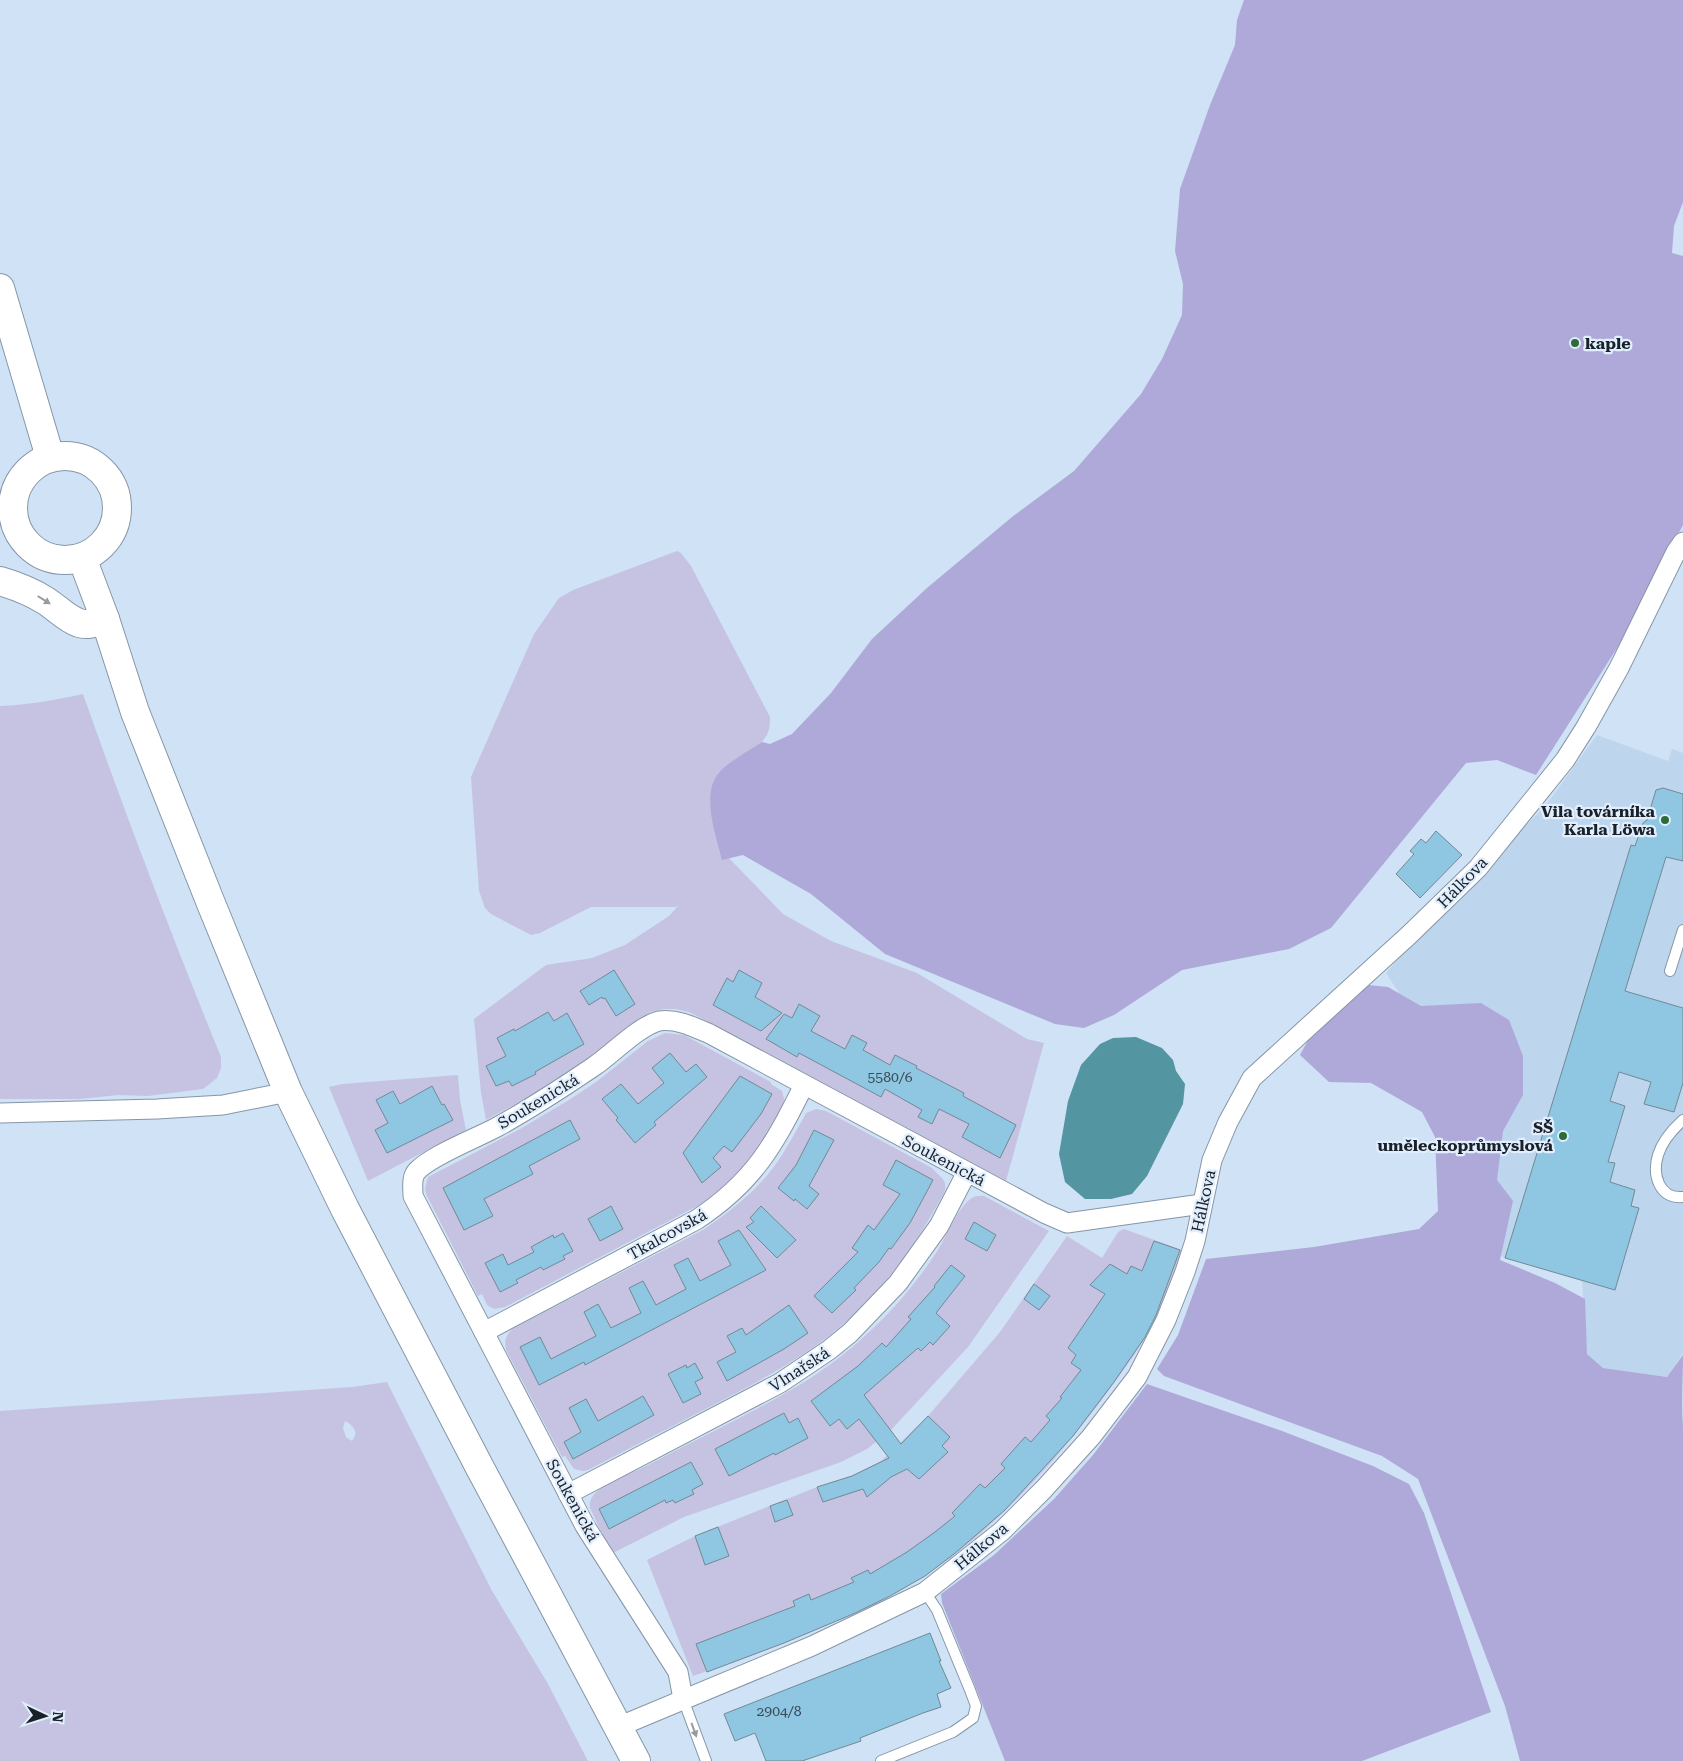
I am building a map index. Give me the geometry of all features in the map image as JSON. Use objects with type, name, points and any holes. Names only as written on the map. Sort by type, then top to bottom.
[{"type":"main road","points":[[0,288],[50,457]]},
{"type":"main road","points":[[65,455],[86,460],[105,473],[113,485],[118,514],[114,529],[106,542],[95,552],[82,558],[65,561],[48,558],[34,550],[7,526],[19,483],[27,472],[38,463],[50,457],[65,455]]},
{"type":"main road","points":[[82,558],[105,619],[135,712],[213,910],[288,1092],[345,1209],[636,1761]]},
{"type":"main road","points":[[0,581],[20,587],[79,623],[91,624],[105,619]]},
{"type":"street","name":"Hálkova","points":[[618,1727],[812,1646],[925,1592],[1002,1531],[1044,1489],[1091,1437],[1138,1377],[1166,1320],[1195,1241],[1212,1160],[1228,1122],[1252,1078],[1409,935],[1478,868],[1565,760],[1586,728],[1619,668],[1676,552],[1683,542]]},
{"type":"street","name":"Soukenická","points":[[683,1699],[678,1672],[585,1526],[413,1196],[412,1182],[416,1172],[426,1162],[496,1127],[563,1088],[646,1026],[659,1021],[674,1021],[710,1034],[1044,1213],[1067,1223],[1202,1204]]},
{"type":"street","name":"Tkalcovská","points":[[484,1332],[712,1210],[731,1195],[762,1161],[785,1123],[804,1085]]},
{"type":"street","points":[[0,1113],[157,1109],[224,1105],[288,1092]]},
{"type":"street","name":"Vlnařská","points":[[568,1494],[780,1383],[830,1350],[850,1334],[898,1283],[939,1226],[967,1172]]},
{"type":"lane","points":[[1670,971],[1683,930]]},
{"type":"lane","points":[[1683,1120],[1666,1140],[1658,1154],[1656,1178],[1661,1188],[1667,1194],[1674,1197],[1683,1197]]},
{"type":"lane","points":[[881,1761],[953,1732],[973,1718],[976,1706],[970,1690],[937,1610],[925,1592]]},
{"type":"lane","points":[[683,1699],[706,1761]]},
{"type":"shaded area","points":[[1244,0],[1683,0],[1683,202],[1674,226],[1672,253],[1683,256],[1683,525],[1619,645],[1536,775],[1497,760],[1466,763],[1331,928],[1289,949],[1182,970],[1114,1015],[1084,1028],[1055,1024],[885,954],[811,894],[743,855],[722,860],[711,816],[711,793],[713,783],[718,774],[732,761],[762,742],[770,744],[792,734],[831,693],[872,639],[927,588],[1012,517],[1074,471],[1141,394],[1162,359],[1182,315],[1183,284],[1175,251],[1180,189],[1210,105],[1235,45],[1237,20]]},
{"type":"shaded area","points":[[677,551],[681,553],[691,566],[770,717],[770,725],[766,737],[762,742],[740,757],[724,853],[783,914],[831,941],[917,973],[1027,1039],[1044,1043],[1006,1181],[701,1018],[689,1012],[675,1009],[650,1012],[559,1080],[486,1120],[481,1093],[474,1019],[546,965],[592,958],[625,945],[669,916],[679,905],[676,907],[591,907],[540,933],[531,935],[491,914],[485,908],[479,891],[471,777],[534,634],[559,598],[573,590]]},
{"type":"shaded area","points":[[83,694],[150,876],[221,1057],[221,1068],[217,1078],[203,1089],[148,1096],[118,1095],[80,1099],[0,1099],[0,706],[42,702]]},
{"type":"shaded area","name":"SŠ uměleckoprůmyslová","points":[[1597,735],[1668,761],[1672,749],[1683,753],[1683,1353],[1668,1377],[1603,1368],[1587,1354],[1582,1280],[1505,1258],[1455,1230],[1430,1041],[1386,973],[1413,942],[1546,805]]},
{"type":"shaded area","points":[[1358,984],[1388,987],[1421,1006],[1481,1003],[1509,1020],[1523,1056],[1523,1095],[1503,1131],[1497,1180],[1513,1201],[1500,1260],[1555,1283],[1585,1299],[1587,1354],[1603,1368],[1667,1377],[1683,1355],[1683,1761],[1520,1761],[1505,1706],[1418,1479],[1382,1456],[1164,1376],[1157,1369],[1178,1335],[1206,1259],[1314,1247],[1419,1229],[1438,1211],[1435,1137],[1422,1112],[1371,1083],[1329,1082],[1300,1055],[1330,1000]]},
{"type":"shaded area","points":[[665,1033],[684,1035],[771,1082],[771,1084],[782,1091],[785,1103],[764,1141],[736,1175],[703,1203],[505,1307],[494,1309],[487,1305],[482,1294],[478,1296],[427,1196],[425,1189],[428,1177],[520,1129],[569,1100],[596,1082],[648,1041]]},
{"type":"shaded area","points":[[1136,1037],[1162,1048],[1173,1060],[1176,1071],[1185,1084],[1183,1104],[1147,1176],[1132,1194],[1111,1199],[1085,1199],[1065,1182],[1059,1154],[1068,1101],[1081,1065],[1100,1044],[1113,1038]]},
{"type":"shaded area","points":[[458,1075],[460,1100],[466,1130],[368,1181],[329,1087],[342,1084]]},
{"type":"shaded area","points":[[816,1109],[826,1111],[932,1168],[943,1179],[945,1184],[944,1193],[917,1239],[886,1281],[862,1307],[811,1349],[756,1383],[588,1470],[574,1469],[565,1456],[562,1457],[506,1350],[507,1335],[514,1328],[703,1230],[741,1202],[766,1177],[782,1156],[806,1113]]},
{"type":"shaded area","points":[[977,1196],[984,1196],[1049,1231],[968,1347],[891,1430],[867,1449],[841,1462],[684,1517],[613,1553],[590,1508],[592,1497],[595,1493],[611,1482],[764,1405],[801,1384],[840,1357],[893,1309],[936,1253],[959,1212],[965,1204]]},
{"type":"shaded area","points":[[1124,1229],[1182,1250],[1161,1306],[1143,1341],[1090,1415],[1048,1466],[1002,1514],[952,1557],[877,1604],[878,1606],[867,1608],[753,1655],[693,1676],[647,1560],[695,1536],[817,1487],[851,1476],[881,1461],[928,1416],[1000,1332],[1067,1236],[1102,1258],[1118,1232]]},
{"type":"shaded area","points":[[387,1382],[491,1589],[548,1684],[588,1761],[0,1761],[0,1411],[352,1387]],"holes":[[[345,1421],[355,1432],[352,1441],[346,1437],[343,1428]]]},
{"type":"shaded area","points":[[1147,1384],[1282,1431],[1373,1466],[1409,1484],[1424,1513],[1491,1712],[1362,1761],[1005,1761],[942,1603],[941,1594],[994,1555],[1054,1499],[1093,1455]]},
{"type":"building","points":[[1663,788],[1683,794],[1683,861],[1666,857],[1625,991],[1683,1008],[1683,1083],[1674,1112],[1644,1104],[1651,1082],[1619,1072],[1610,1101],[1625,1106],[1608,1162],[1615,1163],[1610,1182],[1635,1190],[1631,1206],[1639,1208],[1615,1290],[1505,1258],[1631,845],[1635,846],[1643,823],[1647,820],[1656,790]]},
{"type":"building","points":[[1436,831],[1462,855],[1420,898],[1396,874],[1414,854],[1410,851],[1421,839],[1426,843]]},
{"type":"building","points":[[614,970],[635,1004],[616,1016],[605,998],[603,999],[602,997],[589,1005],[580,991]]},
{"type":"building","points":[[739,970],[762,983],[755,997],[782,1013],[761,1031],[713,1005],[727,978],[733,982]]},
{"type":"building","points":[[799,1004],[820,1016],[811,1031],[845,1049],[852,1035],[867,1043],[863,1050],[890,1065],[895,1055],[964,1093],[963,1096],[1016,1125],[1000,1158],[962,1137],[969,1124],[939,1109],[932,1124],[918,1117],[922,1110],[885,1089],[881,1097],[799,1053],[797,1057],[766,1039],[784,1014],[792,1018]]},
{"type":"building","points":[[548,1012],[554,1021],[567,1013],[584,1044],[535,1072],[536,1074],[512,1086],[509,1081],[496,1086],[486,1066],[506,1056],[497,1038],[514,1029],[515,1031]]},
{"type":"building","points":[[670,1053],[686,1072],[696,1064],[707,1077],[654,1122],[656,1125],[635,1143],[602,1099],[621,1084],[638,1104],[664,1083],[652,1068]]},
{"type":"building","points":[[740,1076],[772,1094],[761,1114],[732,1152],[724,1146],[713,1158],[721,1167],[702,1183],[683,1153]]},
{"type":"building","points":[[432,1086],[453,1120],[387,1153],[375,1130],[388,1123],[376,1100],[393,1091],[400,1104]]},
{"type":"building","points":[[570,1120],[580,1139],[529,1166],[533,1174],[484,1199],[493,1216],[464,1230],[443,1188]]},
{"type":"building","points":[[814,1130],[834,1140],[809,1186],[819,1194],[807,1209],[778,1188],[796,1165]]},
{"type":"building","points":[[896,1160],[933,1180],[910,1223],[891,1249],[889,1248],[879,1262],[854,1288],[856,1290],[832,1313],[814,1296],[858,1252],[852,1248],[868,1225],[874,1230],[900,1194],[883,1185]]},
{"type":"building","points":[[611,1206],[623,1229],[600,1241],[588,1219]]},
{"type":"building","points":[[761,1206],[796,1240],[777,1258],[746,1227],[754,1222],[750,1218]]},
{"type":"building","points":[[974,1222],[996,1235],[987,1251],[965,1239]]},
{"type":"building","points":[[739,1230],[766,1270],[585,1365],[584,1362],[539,1385],[520,1347],[540,1337],[551,1359],[596,1336],[584,1312],[598,1304],[611,1328],[641,1313],[629,1288],[643,1281],[656,1305],[686,1289],[674,1265],[688,1258],[700,1281],[731,1265],[718,1241]]},
{"type":"building","points":[[563,1233],[573,1251],[563,1256],[565,1259],[543,1270],[541,1267],[516,1280],[518,1283],[500,1292],[485,1263],[503,1254],[508,1265],[534,1252],[531,1247],[553,1235],[554,1238]]},
{"type":"building","points":[[1154,1241],[1180,1250],[1156,1315],[1145,1337],[1073,1436],[1005,1510],[925,1576],[890,1596],[784,1643],[707,1672],[696,1644],[795,1606],[793,1601],[809,1594],[811,1600],[854,1582],[851,1578],[868,1570],[870,1574],[907,1552],[955,1516],[952,1513],[980,1484],[985,1488],[1005,1468],[1001,1464],[1025,1437],[1031,1442],[1050,1420],[1046,1416],[1062,1398],[1060,1397],[1081,1370],[1071,1363],[1076,1355],[1068,1348],[1105,1294],[1090,1285],[1110,1264],[1127,1274],[1131,1266],[1142,1271]]},
{"type":"building","points":[[951,1265],[965,1276],[936,1313],[950,1326],[933,1345],[930,1342],[921,1351],[918,1348],[864,1395],[901,1444],[928,1416],[950,1437],[942,1446],[948,1452],[919,1479],[907,1469],[891,1477],[867,1497],[863,1489],[823,1502],[817,1487],[852,1476],[889,1458],[859,1419],[847,1429],[839,1419],[830,1426],[811,1401],[858,1366],[882,1343],[886,1347],[911,1319],[908,1317],[935,1287]]},
{"type":"building","points":[[1034,1284],[1050,1296],[1039,1310],[1024,1299]]},
{"type":"building","points":[[789,1305],[808,1333],[784,1349],[727,1381],[717,1362],[736,1352],[727,1336],[742,1328],[746,1335]]},
{"type":"building","points":[[695,1363],[703,1378],[695,1382],[701,1394],[683,1403],[668,1374],[686,1365],[687,1368]]},
{"type":"building","points":[[643,1396],[654,1415],[573,1459],[564,1442],[581,1432],[569,1408],[586,1399],[598,1421]]},
{"type":"building","points":[[784,1413],[789,1423],[798,1418],[808,1438],[729,1476],[715,1449]]},
{"type":"building","points":[[691,1462],[703,1484],[692,1490],[694,1494],[675,1503],[673,1500],[666,1503],[665,1500],[609,1529],[599,1509]]},
{"type":"building","points":[[787,1500],[793,1515],[775,1522],[770,1506]]},
{"type":"building","points":[[718,1527],[729,1556],[705,1565],[695,1536]]},
{"type":"building","points":[[930,1633],[941,1661],[939,1661],[951,1688],[937,1694],[941,1707],[860,1738],[861,1741],[802,1761],[766,1761],[755,1733],[735,1741],[724,1714]]},
{"type":"place","name":"kaple","points":[[1575,343]]},
{"type":"place","name":"Vila továrníka Karla Löwa","points":[[1665,820]]},
{"type":"place","name":"SŠ uměleckoprůmyslová","points":[[1563,1136]]}]
